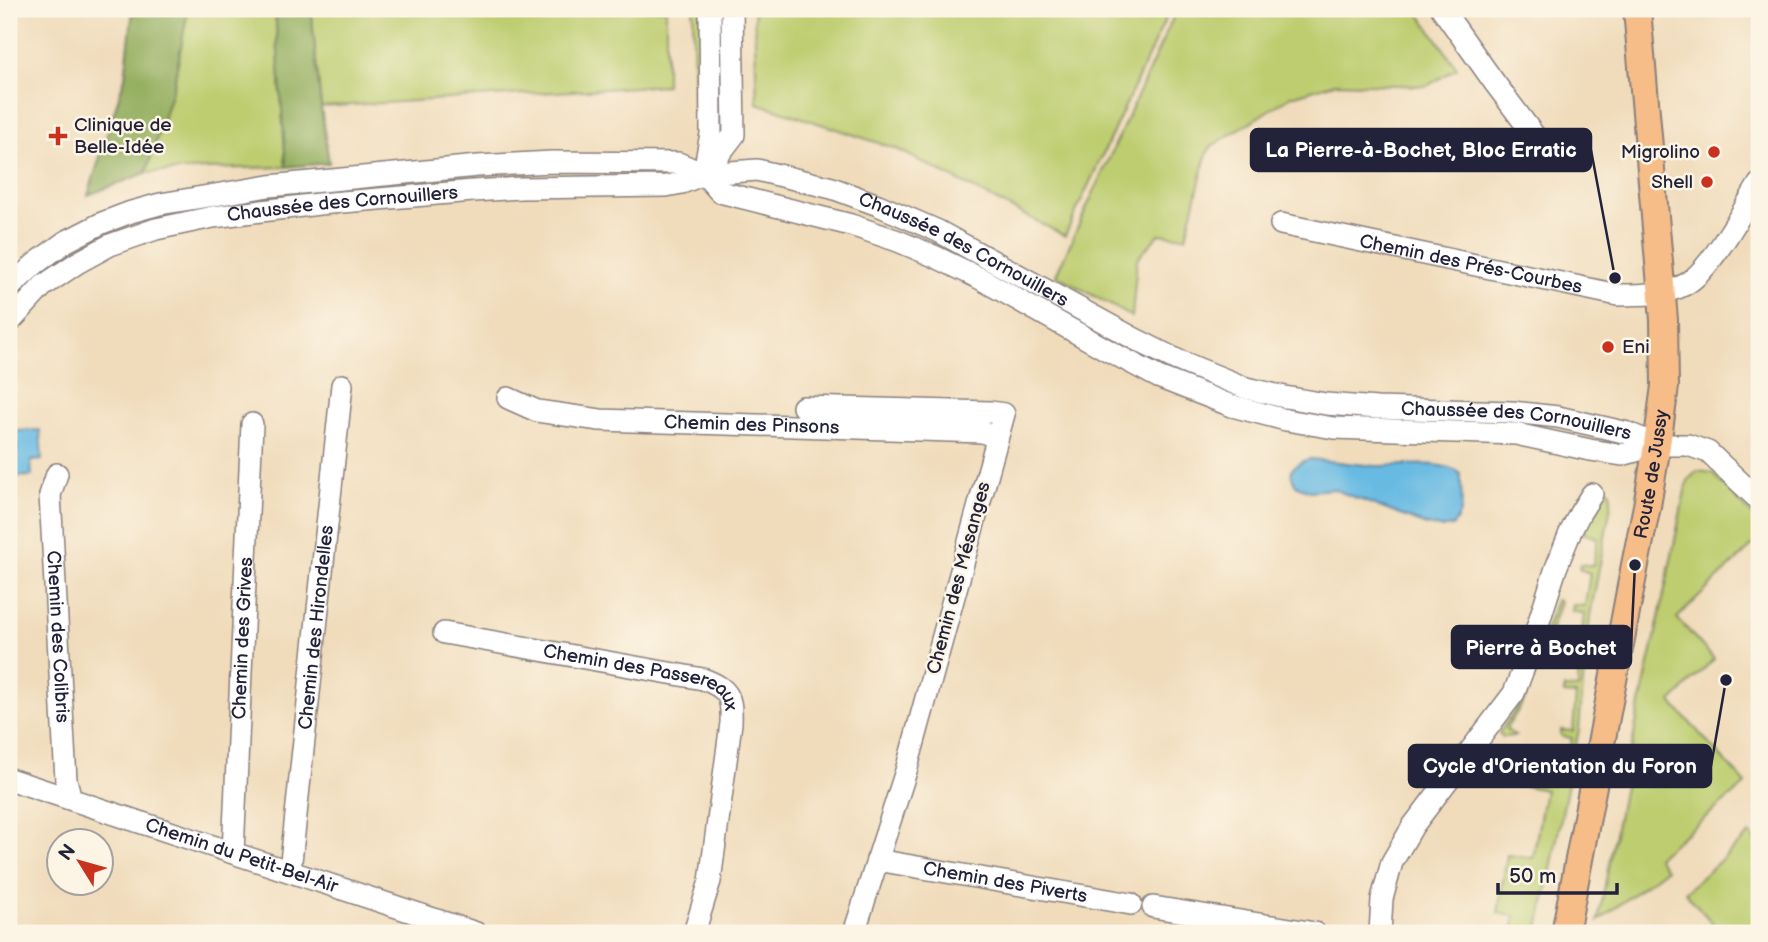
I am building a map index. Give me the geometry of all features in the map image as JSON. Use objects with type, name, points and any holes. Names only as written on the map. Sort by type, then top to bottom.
[{"type":"main road","name":"Route de Jussy","points":[[1565,933],[1657,445],[1665,386],[1664,320],[1637,9]]},
{"type":"street","points":[[704,174],[710,134],[709,9]]},
{"type":"street","points":[[704,174],[734,135],[732,9]]},
{"type":"street","points":[[1442,9],[1536,138]]},
{"type":"street","name":"Chaussée des Cornouillers","points":[[9,288],[65,242],[102,223],[150,207],[199,197],[269,187],[478,166],[552,162],[678,163],[704,174],[720,192],[851,225],[936,257],[1158,377],[1232,406],[1286,420],[1334,428],[1516,434],[1622,455],[1657,445]]},
{"type":"street","name":"Chaussée des Cornouillers","points":[[9,323],[43,286],[77,263],[110,245],[156,229],[279,209],[473,191],[666,187],[704,174],[757,170],[832,188],[938,231],[1135,339],[1177,360],[1246,388],[1326,404],[1501,411],[1558,418],[1629,433],[1657,445]]},
{"type":"street","name":"Chemin des Prés-Courbes","points":[[1281,223],[1618,295],[1661,292],[1684,285],[1699,273],[1717,251],[1759,184]]},
{"type":"street","name":"Chemin des Hirondelles","points":[[290,871],[342,385]]},
{"type":"street","name":"Chemin des Pinsons","points":[[508,398],[537,411],[636,423],[982,432],[997,438]]},
{"type":"street","name":"Chemin des Mésanges","points":[[803,407],[1004,414],[906,771],[854,933]]},
{"type":"street","name":"Chemin des Grives","points":[[233,853],[252,424]]},
{"type":"street","points":[[1657,445],[1688,445],[1708,452],[1759,499]]},
{"type":"street","name":"Chemin des Colibris","points":[[57,474],[50,495],[66,780],[71,799]]},
{"type":"street","points":[[1380,933],[1382,899],[1392,862],[1413,826],[1514,693],[1561,556],[1580,513],[1592,494]]},
{"type":"street","name":"Chemin des Passereaux","points":[[443,634],[703,679],[715,684],[727,694],[732,705],[731,723],[710,881],[694,933]]},
{"type":"street","name":"Chemin du Petit-Bel-Air","points":[[9,779],[476,933]]},
{"type":"street","name":"Chemin des Piverts","points":[[877,860],[1131,904]]},
{"type":"street","points":[[1153,907],[1315,933]]},
{"type":"green space","points":[[133,9],[188,9],[174,84],[146,173],[88,195],[125,77]]},
{"type":"green space","points":[[188,9],[275,9],[286,167],[146,173],[174,84]]},
{"type":"green space","points":[[275,9],[311,9],[329,163],[286,167]]},
{"type":"green space","points":[[311,9],[666,9],[666,85],[321,107]]},
{"type":"green space","points":[[693,9],[701,9],[702,116],[694,116]]},
{"type":"green space","points":[[754,9],[1170,9],[1065,236],[897,149],[757,103]]},
{"type":"green space","points":[[1177,9],[1416,9],[1457,68],[1427,86],[1335,83],[1292,96],[1212,146],[1207,153],[1186,237],[1159,234],[1137,259],[1132,317],[1056,275]]},
{"type":"green space","points":[[1697,471],[1712,473],[1759,522],[1759,539],[1677,618],[1714,659],[1671,702],[1746,784],[1657,857],[1666,869],[1598,921],[1686,486]]},
{"type":"green space","points":[[1606,490],[1609,490],[1611,496],[1611,505],[1591,610],[1579,729],[1538,933],[1513,933],[1515,916],[1498,913],[1507,855],[1533,858],[1545,790],[1496,780],[1496,763],[1553,770],[1555,758],[1567,759],[1572,738],[1561,736],[1561,730],[1573,731],[1576,695],[1564,694],[1564,688],[1578,689],[1579,655],[1567,653],[1567,647],[1580,648],[1584,614],[1572,611],[1573,605],[1585,606],[1590,573],[1579,569],[1580,564],[1593,566],[1598,538],[1583,533]]},
{"type":"green space","points":[[1556,600],[1560,602],[1540,660],[1551,664],[1549,670],[1538,667],[1524,701],[1506,729],[1515,736],[1503,737],[1499,733],[1520,703]]},
{"type":"green space","points":[[1750,834],[1759,845],[1759,933],[1721,933],[1685,892]]},
{"type":"water","points":[[40,430],[42,460],[31,461],[32,476],[9,477],[9,456],[17,455],[16,431]]},
{"type":"water","points":[[1310,459],[1375,466],[1420,464],[1452,469],[1461,474],[1460,514],[1452,526],[1441,528],[1426,525],[1333,489],[1310,491],[1297,486],[1292,472],[1296,465]]},
{"type":"place","name":"Clinique de Belle-Idée","points":[[58,136]]},
{"type":"place","name":"Migrolino","points":[[1714,152]]},
{"type":"place","name":"Shell","points":[[1707,182]]},
{"type":"place","name":"La Pierre-à-Bochet, Bloc Erratic","points":[[1615,278]]},
{"type":"place","name":"Eni","points":[[1608,347]]},
{"type":"place","name":"Pierre à Bochet","points":[[1635,565]]},
{"type":"place","name":"Cycle d'Orientation du Foron","points":[[1726,680]]}]
